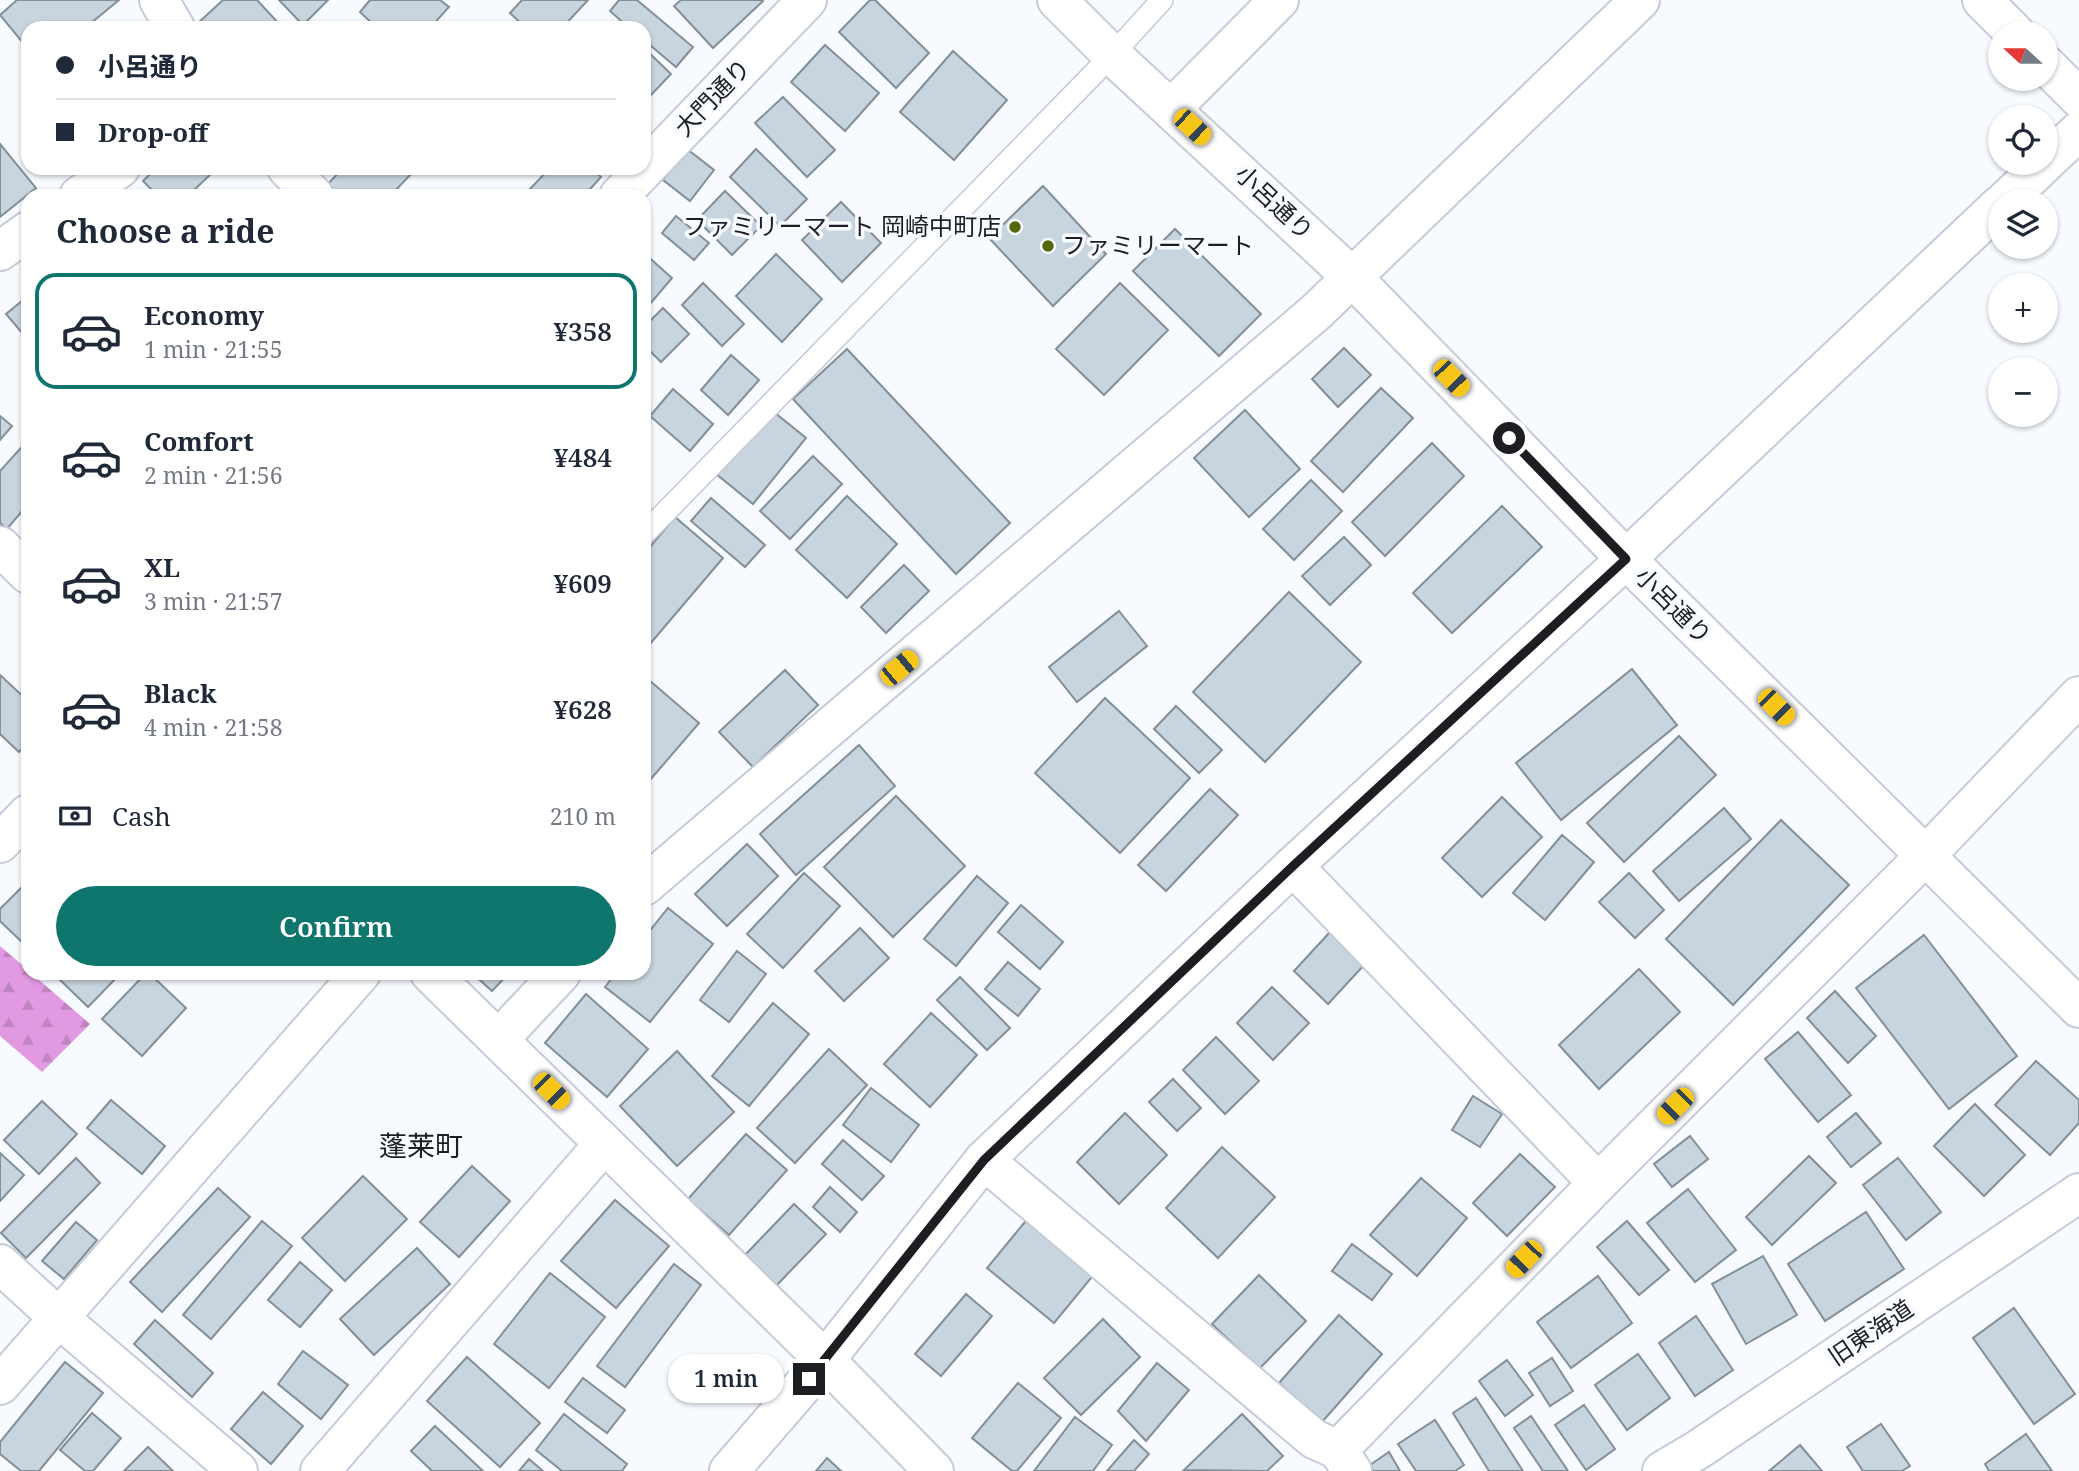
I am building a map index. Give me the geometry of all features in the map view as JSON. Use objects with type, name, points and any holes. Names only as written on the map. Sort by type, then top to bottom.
[{"type":"street","name":"大門通り","points":[[651,163],[807,0]]},
{"type":"street","name":"小呂通り","points":[[1057,0],[1112,55],[1353,278],[1626,559],[2079,1008]]},
{"type":"street","points":[[1172,108],[1279,0]]},
{"type":"street","points":[[651,878],[1353,278],[1640,0]]},
{"type":"street","points":[[1982,0],[2003,21]]},
{"type":"street","points":[[2058,77],[2079,98]]},
{"type":"street","points":[[2058,151],[2079,131]]},
{"type":"street","points":[[89,189],[110,175]]},
{"type":"street","points":[[294,175],[308,189]]},
{"type":"street","name":"大門通り","points":[[626,189],[639,175]]},
{"type":"street","points":[[2017,189],[2033,175]]},
{"type":"street","points":[[729,1471],[825,1360],[984,1160],[1293,866],[1626,559],[1988,216]]},
{"type":"street","points":[[0,251],[21,236]]},
{"type":"street","points":[[0,546],[21,567]]},
{"type":"street","points":[[984,1160],[1314,1439],[1345,1460],[1598,1183],[1925,856],[2079,696]]},
{"type":"street","points":[[0,843],[21,821]]},
{"type":"street","points":[[1293,866],[1598,1183]]},
{"type":"street","points":[[0,1385],[355,980]]},
{"type":"street","points":[[437,980],[825,1360],[934,1471]]},
{"type":"street","points":[[499,1039],[554,980]]},
{"type":"street","points":[[320,1471],[604,1144]]},
{"type":"street","name":"旧東海道","points":[[1662,1471],[1710,1460],[2079,1193]]},
{"type":"street","points":[[0,1264],[238,1471]]},
{"type":"lane","points":[[651,527],[1112,55],[1162,0]]},
{"type":"green space","points":[[0,946],[21,964],[21,980],[39,980],[90,1024],[42,1072],[0,1036]]},
{"type":"building","points":[[17,0],[119,0],[94,21],[21,21],[21,40],[0,15]]},
{"type":"building","points":[[223,0],[257,0],[276,21],[200,21]]},
{"type":"building","points":[[279,0],[328,0],[307,21],[299,21]]},
{"type":"building","points":[[370,0],[440,0],[449,7],[436,21],[370,21],[360,12]]},
{"type":"building","points":[[522,0],[588,0],[568,21],[519,21],[510,13]]},
{"type":"building","points":[[619,0],[637,0],[693,47],[676,67],[651,46],[651,21],[621,21],[610,11]]},
{"type":"building","points":[[681,0],[763,1],[713,48],[674,6]]},
{"type":"building","points":[[870,0],[875,0],[929,53],[896,88],[839,32]]},
{"type":"building","points":[[825,45],[879,93],[845,131],[791,82]]},
{"type":"building","points":[[953,51],[1007,100],[954,160],[900,112]]},
{"type":"building","points":[[651,55],[671,74],[651,95]]},
{"type":"building","points":[[783,97],[835,150],[807,177],[755,123]]},
{"type":"building","points":[[0,144],[21,170],[21,175],[25,175],[36,188],[21,189],[21,200],[0,217]]},
{"type":"building","points":[[687,149],[714,170],[690,201],[663,180]]},
{"type":"building","points":[[756,149],[807,199],[780,226],[730,177]]},
{"type":"building","points":[[149,175],[210,175],[195,189],[151,189],[143,181]]},
{"type":"building","points":[[336,175],[410,175],[397,189],[325,187]]},
{"type":"building","points":[[543,175],[601,177],[590,189],[530,189]]},
{"type":"building","name":"ファミリーマート","points":[[1043,186],[1106,254],[1053,306],[989,238]]},
{"type":"building","points":[[725,191],[761,226],[732,255],[697,220]]},
{"type":"building","points":[[841,202],[881,243],[842,282],[802,240]]},
{"type":"building","points":[[676,216],[709,243],[694,260],[662,233]]},
{"type":"building","points":[[1175,229],[1261,314],[1219,356],[1133,271]]},
{"type":"building","points":[[776,254],[822,299],[782,342],[736,296]]},
{"type":"building","points":[[651,259],[672,278],[651,303]]},
{"type":"building","points":[[703,283],[744,324],[722,346],[682,305]]},
{"type":"building","points":[[1120,283],[1168,330],[1104,395],[1056,349]]},
{"type":"building","points":[[21,302],[21,332],[6,314]]},
{"type":"building","points":[[663,308],[689,334],[661,362],[651,352],[651,320]]},
{"type":"building","points":[[1344,348],[1371,375],[1338,407],[1312,379]]},
{"type":"building","points":[[847,349],[1010,523],[956,574],[793,399]]},
{"type":"building","points":[[731,355],[759,380],[728,415],[701,390]]},
{"type":"building","points":[[1381,388],[1413,418],[1343,492],[1311,461]]},
{"type":"building","points":[[673,389],[713,424],[690,451],[651,415]]},
{"type":"building","points":[[769,408],[806,438],[753,504],[715,473]]},
{"type":"building","points":[[1245,410],[1300,469],[1249,517],[1194,458]]},
{"type":"building","points":[[0,416],[12,426],[0,440]]},
{"type":"building","points":[[1432,443],[1464,476],[1385,556],[1352,522]]},
{"type":"building","points":[[21,448],[21,512],[7,529],[0,523],[0,471]]},
{"type":"building","points":[[813,456],[842,484],[790,539],[760,511]]},
{"type":"building","points":[[1311,480],[1342,511],[1294,560],[1263,529]]},
{"type":"building","points":[[847,496],[897,544],[847,598],[796,550]]},
{"type":"building","points":[[711,498],[765,545],[745,567],[691,521]]},
{"type":"building","points":[[1502,506],[1542,547],[1452,633],[1413,593]]},
{"type":"building","points":[[675,517],[723,558],[651,643],[651,546]]},
{"type":"building","points":[[1344,537],[1371,565],[1330,605],[1302,576]]},
{"type":"building","points":[[904,565],[929,591],[886,633],[861,607]]},
{"type":"building","points":[[1289,592],[1361,662],[1265,762],[1193,692]]},
{"type":"building","points":[[1119,611],[1147,646],[1077,702],[1049,667]]},
{"type":"building","points":[[1632,669],[1677,725],[1561,820],[1516,763]]},
{"type":"building","points":[[785,670],[818,705],[753,767],[719,732]]},
{"type":"building","points":[[0,675],[21,694],[21,750],[19,752],[0,734]]},
{"type":"building","points":[[651,682],[699,723],[651,779]]},
{"type":"building","points":[[1105,698],[1190,778],[1120,853],[1035,773]]},
{"type":"building","points":[[1176,706],[1222,750],[1199,773],[1154,729]]},
{"type":"building","points":[[1679,736],[1716,775],[1624,862],[1587,823]]},
{"type":"building","points":[[859,745],[895,786],[796,875],[760,834]]},
{"type":"building","points":[[1210,789],[1238,815],[1166,891],[1138,865]]},
{"type":"building","points":[[896,796],[965,866],[893,937],[824,867]]},
{"type":"building","points":[[1502,797],[1542,837],[1482,897],[1442,858]]},
{"type":"building","points":[[1724,808],[1751,839],[1679,901],[1653,871]]},
{"type":"building","points":[[1781,820],[1849,885],[1733,1005],[1666,939]]},
{"type":"building","points":[[1562,835],[1594,862],[1545,920],[1513,893]]},
{"type":"building","points":[[747,844],[778,876],[727,926],[695,894]]},
{"type":"building","points":[[804,873],[840,906],[783,968],[747,934]]},
{"type":"building","points":[[1629,873],[1664,910],[1635,938],[1599,902]]},
{"type":"building","points":[[977,876],[1008,903],[956,966],[924,939]]},
{"type":"building","points":[[21,888],[21,941],[0,921],[0,909]]},
{"type":"building","points":[[1021,905],[1063,942],[1040,969],[998,932]]},
{"type":"building","points":[[668,908],[713,944],[650,1022],[605,987],[610,980],[651,980],[651,929]]},
{"type":"building","points":[[860,928],[889,958],[844,1001],[815,971]]},
{"type":"building","points":[[1330,932],[1365,964],[1328,1004],[1294,971]]},
{"type":"building","points":[[1924,935],[2017,1056],[1949,1109],[1856,988]]},
{"type":"building","points":[[737,951],[766,974],[729,1022],[700,1000]]},
{"type":"building","points":[[1008,962],[1040,989],[1018,1016],[985,989]]},
{"type":"building","points":[[1639,969],[1680,1012],[1599,1089],[1559,1045]]},
{"type":"building","points":[[960,977],[1010,1028],[987,1050],[937,1000]]},
{"type":"building","points":[[60,980],[114,980],[88,1007]]},
{"type":"building","points":[[139,980],[156,980],[186,1008],[142,1056],[102,1019]]},
{"type":"building","points":[[480,980],[502,980],[492,991]]},
{"type":"building","points":[[1272,987],[1309,1023],[1273,1060],[1237,1023]]},
{"type":"building","points":[[1835,991],[1876,1036],[1848,1063],[1807,1018]]},
{"type":"building","points":[[586,994],[648,1049],[607,1097],[545,1043]]},
{"type":"building","points":[[773,1003],[809,1034],[749,1106],[712,1076]]},
{"type":"building","points":[[931,1013],[977,1055],[930,1107],[884,1064]]},
{"type":"building","points":[[1798,1032],[1851,1095],[1818,1122],[1765,1059]]},
{"type":"building","points":[[1216,1037],[1259,1081],[1225,1114],[1183,1070]]},
{"type":"building","points":[[829,1049],[867,1085],[795,1163],[757,1128]]},
{"type":"building","points":[[677,1051],[734,1112],[677,1166],[620,1106]]},
{"type":"building","points":[[2036,1061],[2079,1100],[2079,1123],[2050,1155],[1995,1105]]},
{"type":"building","points":[[1173,1079],[1201,1108],[1177,1131],[1149,1102]]},
{"type":"building","points":[[871,1088],[919,1125],[891,1162],[843,1125]]},
{"type":"building","points":[[1473,1096],[1502,1114],[1480,1147],[1452,1130]]},
{"type":"building","points":[[111,1100],[165,1146],[142,1174],[87,1128]]},
{"type":"building","points":[[42,1101],[77,1134],[39,1174],[4,1140]]},
{"type":"building","points":[[1975,1104],[2025,1155],[1984,1196],[1934,1146]]},
{"type":"building","points":[[1125,1113],[1167,1155],[1119,1204],[1077,1162]]},
{"type":"building","points":[[1856,1113],[1881,1143],[1851,1167],[1827,1137]]},
{"type":"building","points":[[746,1134],[787,1170],[729,1235],[688,1199]]},
{"type":"building","points":[[1690,1136],[1708,1159],[1672,1187],[1654,1164]]},
{"type":"building","points":[[843,1140],[884,1176],[862,1200],[822,1164]]},
{"type":"building","points":[[1222,1147],[1275,1197],[1218,1258],[1166,1208]]},
{"type":"building","points":[[0,1153],[24,1175],[0,1201]]},
{"type":"building","points":[[1520,1154],[1555,1187],[1507,1236],[1473,1203]]},
{"type":"building","points":[[1809,1156],[1836,1183],[1772,1245],[1746,1217]]},
{"type":"building","points":[[76,1158],[100,1183],[26,1258],[1,1233]]},
{"type":"building","points":[[1898,1158],[1941,1212],[1906,1240],[1863,1185]]},
{"type":"building","points":[[472,1166],[510,1201],[459,1257],[420,1222]]},
{"type":"building","points":[[363,1176],[407,1219],[345,1281],[302,1238]]},
{"type":"building","points":[[1421,1178],[1467,1218],[1417,1276],[1370,1235]]},
{"type":"building","points":[[830,1187],[857,1212],[840,1232],[813,1207]]},
{"type":"building","points":[[218,1188],[250,1217],[162,1312],[130,1282]]},
{"type":"building","points":[[1688,1189],[1736,1250],[1695,1282],[1647,1223]]},
{"type":"building","points":[[615,1200],[669,1246],[616,1308],[561,1261]]},
{"type":"building","points":[[794,1204],[826,1234],[775,1287],[744,1256]]},
{"type":"building","points":[[1866,1212],[1904,1269],[1825,1321],[1788,1264]]},
{"type":"building","points":[[1029,1217],[1096,1272],[1054,1323],[987,1268]]},
{"type":"building","points":[[262,1221],[292,1246],[211,1339],[183,1315]]},
{"type":"building","points":[[1627,1221],[1669,1270],[1639,1295],[1597,1247]]},
{"type":"building","points":[[76,1222],[97,1240],[64,1279],[42,1261]]},
{"type":"building","points":[[1352,1244],[1392,1274],[1372,1300],[1332,1271]]},
{"type":"building","points":[[417,1248],[450,1284],[374,1355],[340,1319]]},
{"type":"building","points":[[1763,1256],[1797,1315],[1746,1344],[1712,1284]]},
{"type":"building","points":[[300,1262],[332,1290],[300,1327],[268,1300]]},
{"type":"building","points":[[674,1264],[701,1285],[625,1387],[597,1366]]},
{"type":"building","points":[[550,1273],[605,1317],[549,1388],[494,1344]]},
{"type":"building","points":[[1259,1275],[1306,1321],[1259,1369],[1212,1324]]},
{"type":"building","points":[[1598,1276],[1632,1323],[1571,1368],[1537,1322]]},
{"type":"building","points":[[966,1294],[992,1316],[941,1376],[915,1354]]},
{"type":"building","points":[[2014,1308],[2075,1394],[2034,1424],[1973,1338]]},
{"type":"building","points":[[1339,1315],[1382,1354],[1322,1422],[1279,1383]]},
{"type":"building","points":[[1696,1316],[1733,1370],[1695,1396],[1659,1343]]},
{"type":"building","points":[[1103,1319],[1140,1357],[1081,1415],[1044,1378]]},
{"type":"building","points":[[155,1320],[213,1373],[192,1397],[134,1344]]},
{"type":"building","points":[[303,1351],[348,1385],[321,1419],[278,1384]]},
{"type":"building","points":[[1638,1354],[1670,1398],[1627,1430],[1595,1385]]},
{"type":"building","points":[[467,1357],[540,1423],[500,1467],[427,1401]]},
{"type":"building","points":[[1552,1358],[1573,1391],[1550,1406],[1529,1373]]},
{"type":"building","points":[[1507,1360],[1533,1395],[1505,1416],[1479,1381]]},
{"type":"building","points":[[65,1362],[103,1393],[39,1471],[21,1471],[0,1454],[0,1442]]},
{"type":"building","points":[[1157,1363],[1189,1390],[1146,1441],[1118,1411]]},
{"type":"building","points":[[583,1378],[625,1410],[607,1433],[565,1402]]},
{"type":"building","points":[[1018,1383],[1061,1418],[1017,1471],[1012,1471],[972,1438]]},
{"type":"building","points":[[263,1392],[303,1426],[271,1464],[231,1429]]},
{"type":"building","points":[[1476,1398],[1523,1471],[1489,1471],[1453,1413]]},
{"type":"building","points":[[1584,1405],[1615,1449],[1586,1470],[1555,1425]]},
{"type":"building","points":[[92,1413],[121,1438],[93,1471],[85,1471],[60,1450]]},
{"type":"building","points":[[564,1414],[627,1464],[622,1471],[562,1471],[536,1450]]},
{"type":"building","points":[[1242,1414],[1283,1456],[1267,1471],[1184,1470]]},
{"type":"building","points":[[1531,1416],[1568,1471],[1543,1471],[1514,1428]]},
{"type":"building","points":[[1075,1417],[1112,1445],[1093,1471],[1034,1471]]},
{"type":"building","points":[[1435,1420],[1464,1465],[1455,1471],[1416,1471],[1398,1444]]},
{"type":"building","points":[[1881,1424],[1910,1466],[1902,1471],[1863,1471],[1847,1447]]},
{"type":"building","points":[[435,1426],[483,1471],[432,1471],[411,1451]]},
{"type":"building","points":[[2026,1434],[2052,1471],[1989,1471],[1985,1464]]},
{"type":"building","points":[[1134,1440],[1149,1454],[1134,1471],[1107,1471]]},
{"type":"building","points":[[1800,1445],[1822,1471],[1769,1471]]},
{"type":"building","points":[[148,1447],[173,1471],[124,1471]]},
{"type":"building","points":[[1389,1452],[1400,1471],[1373,1471],[1370,1465]]},
{"type":"building","points":[[827,1458],[841,1471],[816,1471]]},
{"type":"building","points":[[529,1459],[543,1471],[519,1471]]},
{"type":"place","name":"ファミリーマート 岡崎中町店","points":[[1015,227]]},
{"type":"place","name":"ファミリーマート","points":[[1048,246]]},
{"type":"district","name":"蓬莱町","points":[[421,1146]]},
{"type":"route","points":[[809,1379],[984,1160],[1293,866],[1626,559],[1509,438]]}]
